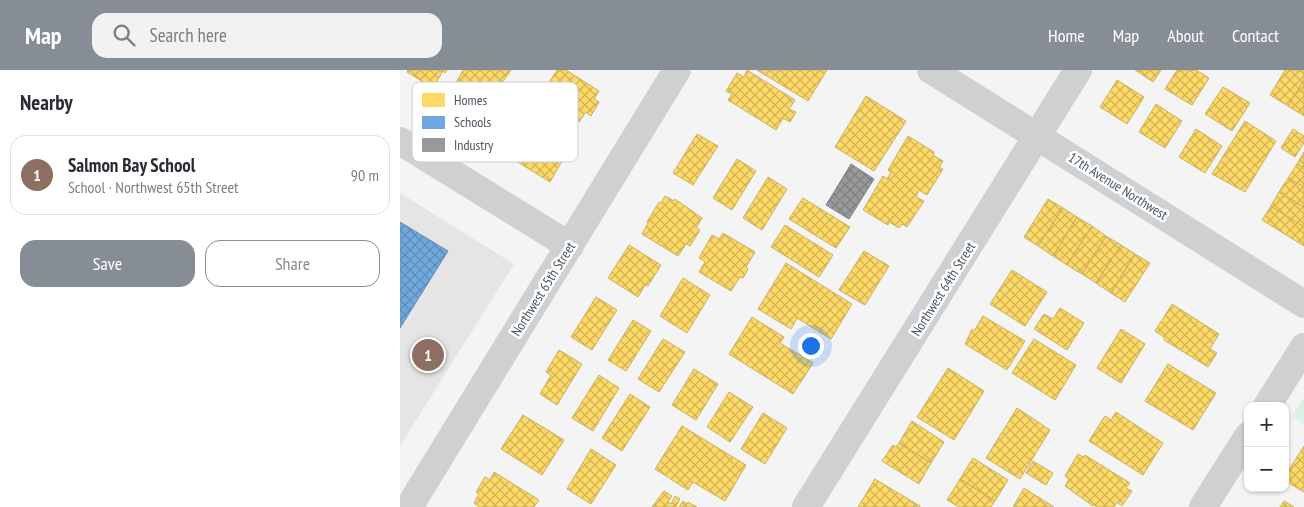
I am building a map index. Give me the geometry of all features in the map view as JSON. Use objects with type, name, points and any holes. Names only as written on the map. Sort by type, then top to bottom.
[{"type":"street","name":"Northwest 65th Street","points":[[409,507],[677,70]]},
{"type":"street","name":"17th Avenue Northwest","points":[[930,70],[1304,304]]},
{"type":"street","name":"Northwest 64th Street","points":[[806,507],[1078,70]]},
{"type":"street","points":[[400,141],[412,148]]},
{"type":"street","points":[[434,162],[570,246]]},
{"type":"street","points":[[1270,402],[1304,348]]},
{"type":"street","points":[[1203,507],[1244,442]]},
{"type":"shaded area","points":[[400,193],[514,264],[400,446]]},
{"type":"green space","points":[[1304,397],[1304,424],[1292,416]]},
{"type":"building: Homes","points":[[408,70],[447,70],[445,73],[443,71],[437,82],[423,82],[407,72]]},
{"type":"building: Homes","points":[[463,70],[511,70],[503,82],[456,82]]},
{"type":"building: Homes","points":[[557,70],[566,70],[599,91],[594,99],[599,102],[591,116],[586,112],[578,121],[578,82],[549,82]]},
{"type":"building: Homes","points":[[747,70],[795,100],[789,109],[796,112],[790,122],[783,118],[776,130],[728,100],[732,94],[726,91],[737,73],[744,77]]},
{"type":"building: Homes","points":[[757,70],[827,70],[808,101]]},
{"type":"building: Homes","points":[[1135,70],[1161,70],[1153,82]]},
{"type":"building: Homes","points":[[1177,70],[1196,70],[1209,78],[1192,105],[1165,89]]},
{"type":"building: Homes","points":[[1285,70],[1304,70],[1304,80],[1288,106],[1270,95]]},
{"type":"building: Homes","points":[[1117,80],[1144,97],[1127,124],[1100,107]]},
{"type":"building: Homes","points":[[1304,80],[1304,116],[1288,106]]},
{"type":"building: Homes","points":[[1223,87],[1250,103],[1232,131],[1205,114]]},
{"type":"building: Homes","points":[[866,96],[906,121],[874,171],[835,147]]},
{"type":"building: Homes","points":[[1156,104],[1182,121],[1165,148],[1139,132]]},
{"type":"building: Homes","points":[[1245,121],[1276,141],[1245,192],[1212,174]]},
{"type":"building: Homes","points":[[1196,129],[1222,146],[1205,173],[1179,157]]},
{"type":"building: Homes","points":[[1293,129],[1304,136],[1304,143],[1295,157],[1281,148]]},
{"type":"building: Homes","points":[[697,134],[718,146],[693,185],[673,173]]},
{"type":"building: Homes","points":[[908,136],[934,152],[933,155],[943,161],[939,167],[943,169],[927,195],[919,190],[916,197],[924,201],[907,227],[902,224],[899,228],[889,222],[888,225],[863,210],[883,176],[887,179],[891,172],[888,170]]},
{"type":"building: Homes","points":[[1304,152],[1304,168],[1297,164]]},
{"type":"building: Homes","points":[[737,159],[756,171],[732,210],[713,198]]},
{"type":"building: Homes","points":[[518,162],[561,162],[550,182]]},
{"type":"building: Homes","points":[[1297,164],[1304,168],[1304,187],[1288,178]]},
{"type":"building: Homes","points":[[768,177],[787,189],[762,230],[743,218]]},
{"type":"building: Homes","points":[[1288,178],[1304,187],[1304,207],[1279,192]]},
{"type":"building: Homes","points":[[1279,192],[1304,207],[1304,227],[1271,206]]},
{"type":"building: Homes","points":[[665,196],[674,201],[675,199],[702,218],[696,228],[700,230],[690,246],[686,244],[678,256],[642,234],[659,202],[661,203]]},
{"type":"building: Homes","points":[[803,198],[850,227],[836,248],[789,219]]},
{"type":"building: Homes","points":[[1048,199],[1063,208],[1038,246],[1024,237]]},
{"type":"building: Homes","points":[[1271,206],[1304,227],[1304,246],[1262,220]]},
{"type":"building: Homes","points":[[1063,208],[1077,217],[1053,256],[1038,246]]},
{"type":"building: Homes","points":[[1077,217],[1092,226],[1067,265],[1053,256]]},
{"type":"building: Homes","points":[[785,225],[833,255],[819,277],[771,247]]},
{"type":"building: Homes","points":[[1092,226],[1106,236],[1082,274],[1067,265]]},
{"type":"building: Homes","points":[[723,233],[755,252],[746,267],[748,269],[743,278],[740,277],[731,291],[699,272],[705,262],[699,258],[712,235],[719,239]]},
{"type":"building: Homes","points":[[1106,236],[1121,245],[1096,283],[1082,274]]},
{"type":"building: Homes","points":[[629,245],[661,265],[648,286],[645,285],[638,297],[608,278]]},
{"type":"building: Homes","points":[[1121,245],[1135,254],[1111,293],[1096,283]]},
{"type":"building: Homes","points":[[864,251],[889,266],[865,305],[839,290]]},
{"type":"building: Homes","points":[[1135,254],[1150,263],[1125,302],[1111,293]]},
{"type":"building: Homes","points":[[786,263],[852,304],[831,339],[797,318],[791,329],[758,309]]},
{"type":"building: Homes","points":[[1012,270],[1047,292],[1025,326],[990,304]]},
{"type":"building: Homes","points":[[683,278],[710,295],[687,333],[660,316]]},
{"type":"building: Homes","points":[[596,297],[617,310],[592,350],[571,337]]},
{"type":"building: Homes","points":[[1172,304],[1219,334],[1210,349],[1217,353],[1208,367],[1164,340],[1165,338],[1155,331]]},
{"type":"building: Homes","points":[[1060,308],[1084,323],[1067,350],[1034,329],[1044,314],[1053,319]]},
{"type":"building: Homes","points":[[983,316],[1025,341],[1007,370],[965,344],[972,329],[974,331]]},
{"type":"building: Homes","points":[[752,317],[784,337],[780,343],[813,363],[793,394],[729,354]]},
{"type":"building: Homes","points":[[633,320],[651,331],[626,371],[608,360]]},
{"type":"building: Homes","points":[[1121,329],[1145,344],[1121,383],[1097,368]]},
{"type":"building: Homes","points":[[663,339],[685,352],[659,392],[638,379]]},
{"type":"building: Homes","points":[[1034,339],[1076,365],[1055,400],[1012,373]]},
{"type":"building: Homes","points":[[559,350],[582,364],[557,405],[540,394],[551,375],[546,372]]},
{"type":"building: Homes","points":[[1168,364],[1216,393],[1193,430],[1145,401]]},
{"type":"building: Homes","points":[[948,368],[984,391],[954,440],[917,417]]},
{"type":"building: Homes","points":[[694,369],[718,384],[696,420],[672,405]]},
{"type":"building: Homes","points":[[599,375],[619,388],[593,431],[572,418]]},
{"type":"building: Homes","points":[[729,392],[753,407],[730,442],[707,427]]},
{"type":"building: Homes","points":[[630,394],[650,407],[622,451],[602,438]]},
{"type":"building: Homes","points":[[1017,408],[1050,430],[1020,479],[986,458]]},
{"type":"building: Homes","points":[[1116,412],[1163,443],[1143,475],[1089,441],[1105,416],[1111,420]]},
{"type":"building: Homes","points":[[763,413],[787,428],[765,464],[741,449]]},
{"type":"building: Homes","points":[[523,415],[564,440],[542,475],[501,449]]},
{"type":"building: Homes","points":[[912,421],[944,442],[931,463],[899,443]]},
{"type":"building: Homes","points":[[682,426],[746,465],[725,501],[693,482],[688,490],[655,469]]},
{"type":"building: Homes","points":[[899,443],[931,463],[919,484],[882,461],[893,445],[896,447]]},
{"type":"building: Homes","points":[[1304,446],[1304,492],[1289,483],[1289,470]]},
{"type":"building: Homes","points":[[591,449],[616,465],[591,504],[567,489]]},
{"type":"building: Homes","points":[[1078,454],[1083,457],[1085,455],[1130,483],[1126,488],[1132,491],[1122,506],[1117,502],[1114,507],[1093,506],[1065,486],[1069,479],[1065,476]]},
{"type":"building: Homes","points":[[973,458],[1008,480],[995,501],[960,479]]},
{"type":"building: Homes","points":[[1033,461],[1053,473],[1046,485],[1026,473]]},
{"type":"building: Homes","points":[[494,472],[539,500],[534,507],[479,507],[474,503],[479,494],[476,492],[485,477],[490,480]]},
{"type":"building: Homes","points":[[875,479],[920,506],[920,507],[858,507]]},
{"type":"building: Homes","points":[[960,479],[995,501],[991,507],[959,507],[947,500]]},
{"type":"building: Homes","points":[[1024,488],[1054,507],[1013,507]]},
{"type":"building: Homes","points":[[664,491],[672,496],[668,502],[671,504],[675,496],[680,499],[677,507],[652,507]]},
{"type":"building: Homes","points":[[683,501],[687,504],[688,502],[697,507],[679,507]]},
{"type":"building: Homes","points":[[1284,501],[1294,507],[1280,507]]},
{"type":"building: Schools","points":[[400,222],[448,251],[400,328]]},
{"type":"building: Industry","points":[[851,164],[874,179],[849,219],[826,205]]},
{"type":"place","name":"Salmon Bay School","points":[[428,355]]}]
